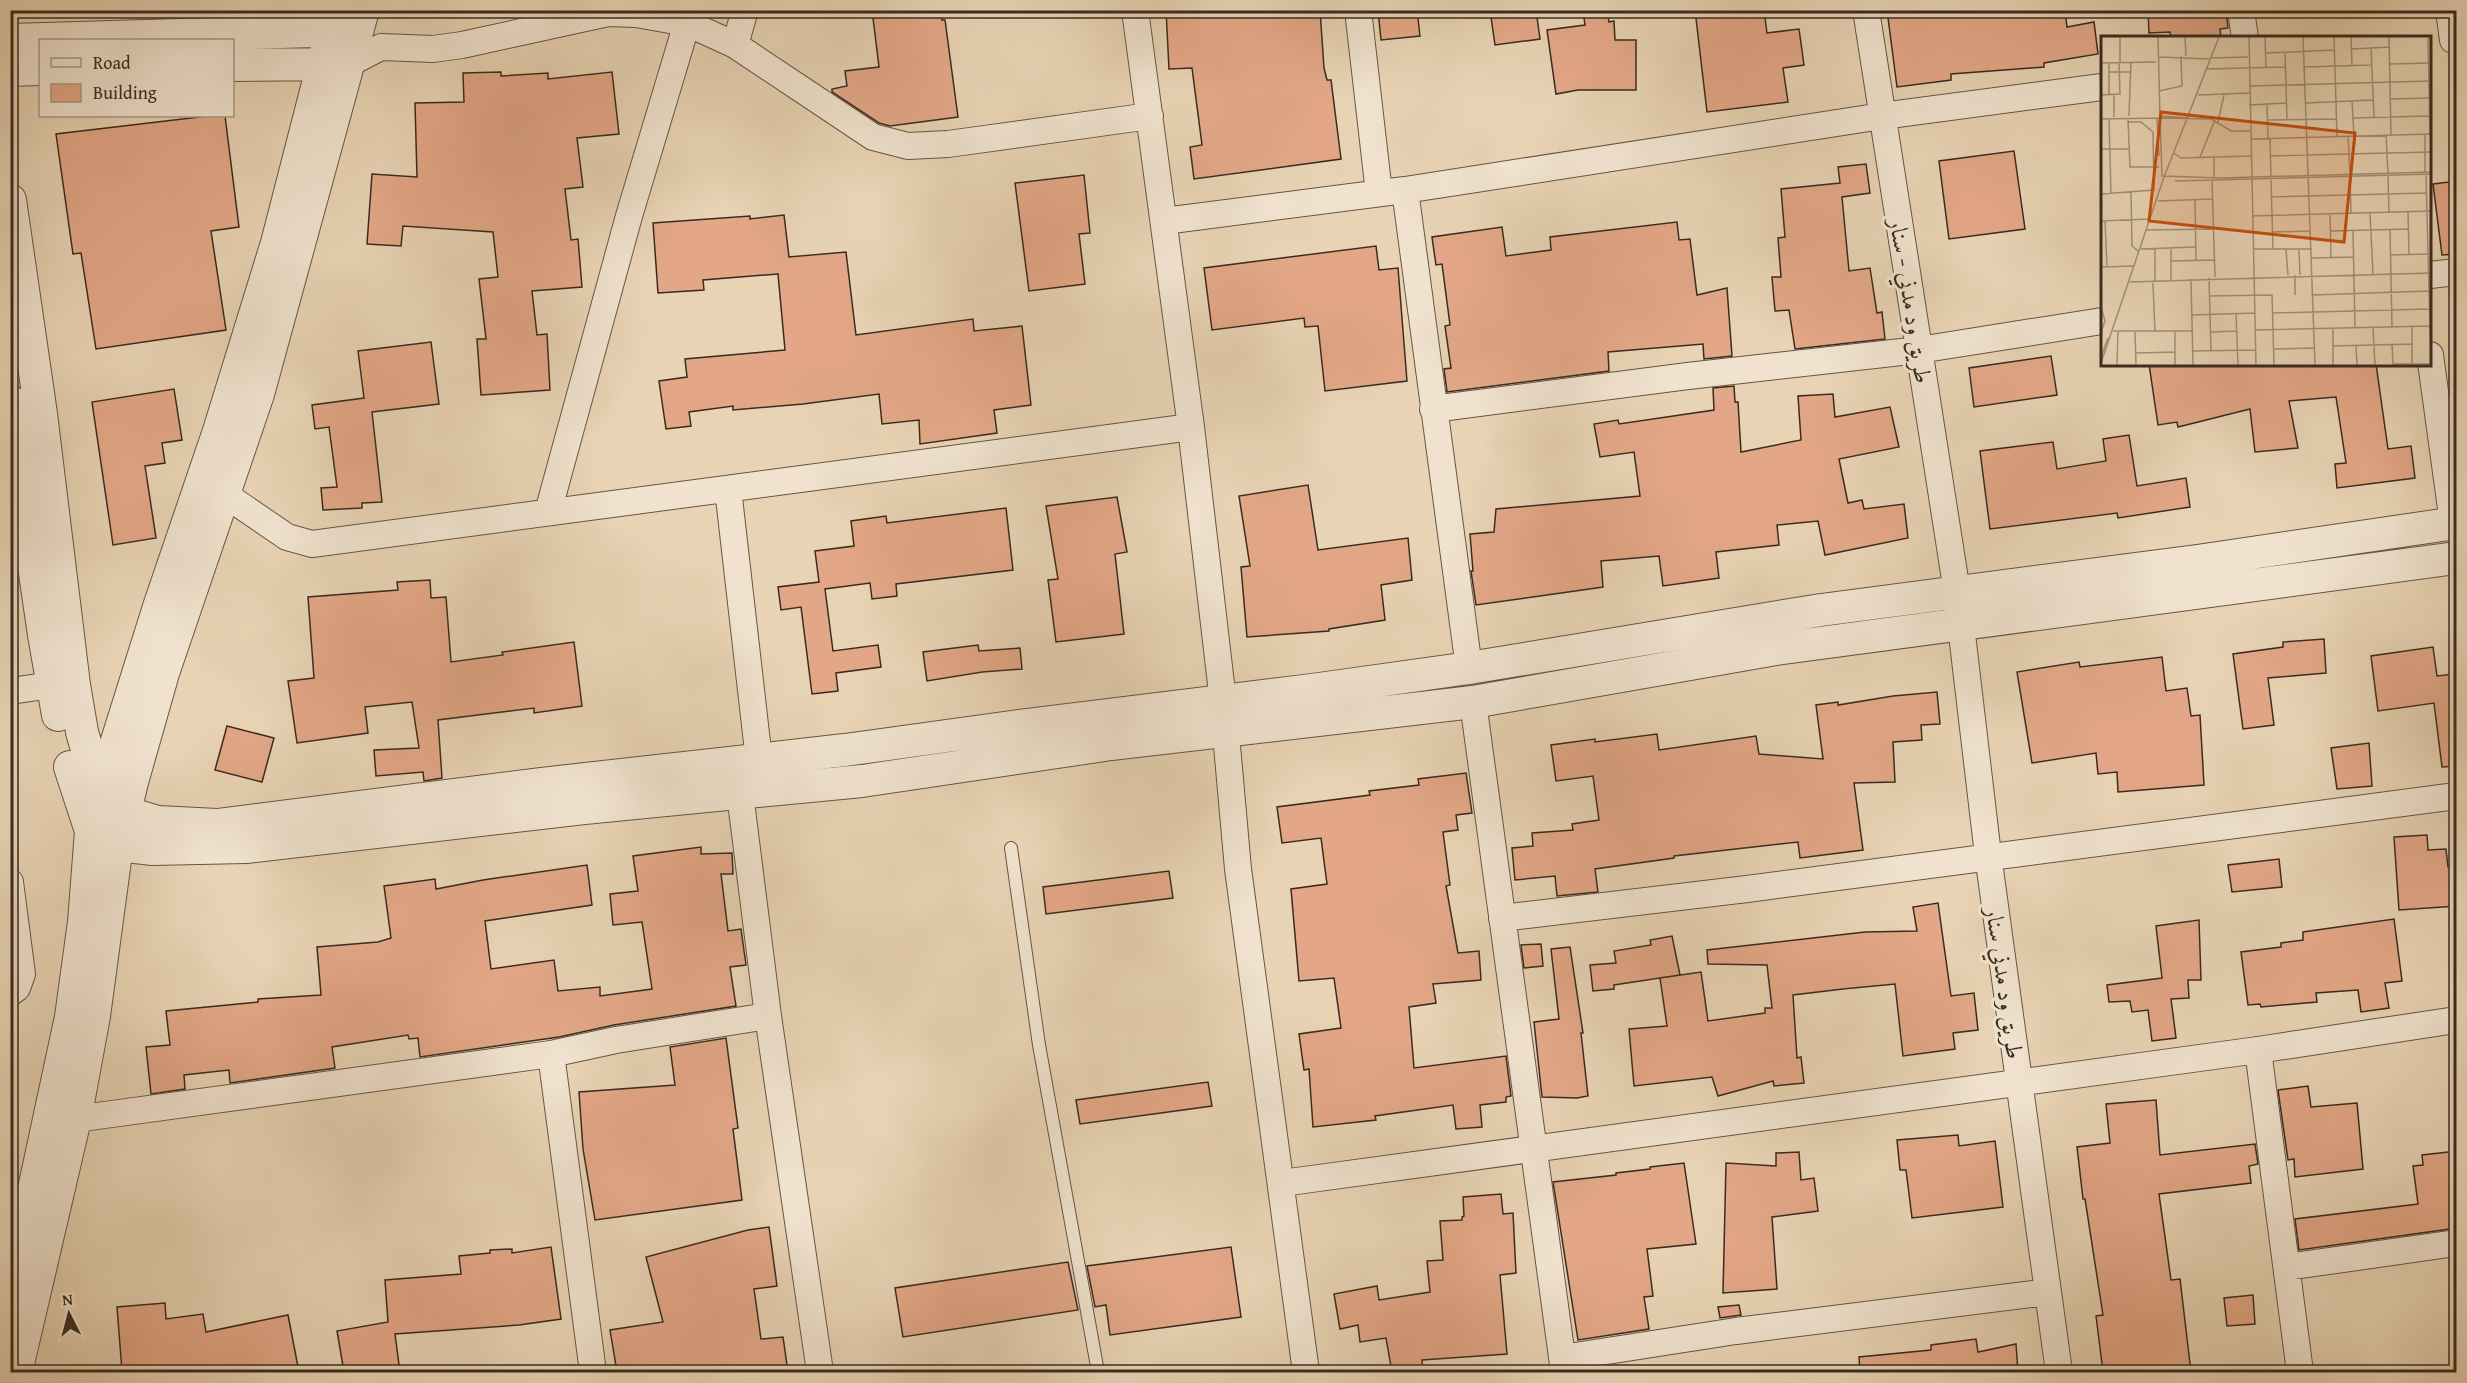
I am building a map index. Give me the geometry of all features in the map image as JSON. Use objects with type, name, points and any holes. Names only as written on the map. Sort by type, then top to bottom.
[{"type":"street","points":[[735,45],[745,10]]},
{"type":"street","points":[[1135,10],[1191,426],[1224,716],[1238,869],[1306,1372]]},
{"type":"street","points":[[1358,10],[1378,193]]},
{"type":"street","name":"طريق ود مدني - سنار","points":[[1866,10],[1957,592]]},
{"type":"street","points":[[2241,10],[2245,36]]},
{"type":"street","points":[[2446,41],[2449,10]]},
{"type":"street","points":[[10,40],[354,26],[433,49],[462,45],[608,13],[636,14],[687,23],[735,45],[873,137],[908,146],[948,144],[1150,116]]},
{"type":"street","points":[[548,512],[629,216],[687,23]]},
{"type":"street","points":[[10,1301],[71,1017],[84,922],[159,607],[233,387],[277,243],[336,64],[354,26]]},
{"type":"street","points":[[112,804],[163,673],[276,332],[336,64],[354,26]]},
{"type":"street","points":[[234,65],[336,64]]},
{"type":"street","points":[[10,70],[39,69]]},
{"type":"street","points":[[1164,222],[1405,190],[1882,116],[2101,87]]},
{"type":"street","points":[[1405,190],[1469,668]]},
{"type":"street","points":[[10,200],[82,732],[112,804],[158,822],[218,825],[506,788],[759,760],[1224,716],[1473,702],[1776,649],[2457,558]]},
{"type":"street","points":[[2431,275],[2457,272]]},
{"type":"street","points":[[1433,410],[1688,376],[1919,350],[2101,321]]},
{"type":"street","points":[[104,838],[153,849],[246,847],[584,808],[862,781],[1111,744],[1224,716],[1469,668],[1734,624],[2197,561],[2455,523],[2431,362]]},
{"type":"street","points":[[10,401],[52,686],[68,758],[104,838],[94,1016],[75,1119],[16,1372]]},
{"type":"street","points":[[224,494],[287,537],[312,543],[1191,426]]},
{"type":"street","points":[[729,489],[759,760]]},
{"type":"street","name":"طريق ود مدني سنار","points":[[1957,592],[1988,855],[2059,1372]]},
{"type":"street","points":[[10,691],[52,686]]},
{"type":"street","points":[[1473,702],[1563,1365],[1736,1331],[2048,1292]]},
{"type":"street","points":[[740,794],[768,1016],[819,1372]]},
{"type":"street","points":[[1502,918],[1747,889],[1988,855],[2457,796]]},
{"type":"street","points":[[10,882],[22,974],[17,988],[10,993]]},
{"type":"street","points":[[75,1119],[551,1054],[616,1040],[768,1016]]},
{"type":"street","points":[[1282,1183],[2258,1050],[2457,1020]]},
{"type":"street","points":[[2258,1050],[2300,1372]]},
{"type":"street","points":[[551,1054],[593,1372]]},
{"type":"street","points":[[2287,1267],[2457,1243]]},
{"type":"lane","points":[[1011,848],[1039,1045],[1098,1372]]},
{"type":"building","points":[[872,10],[940,10],[942,20],[945,20],[958,117],[890,126],[879,123],[832,92],[832,89],[847,86],[845,71],[879,67]]},
{"type":"building","points":[[1166,10],[1320,10],[1324,68],[1327,80],[1331,80],[1341,159],[1194,179],[1190,147],[1202,145],[1192,68],[1169,69]]},
{"type":"building","points":[[1378,10],[1417,10],[1420,36],[1381,40]]},
{"type":"building","points":[[1490,10],[1536,10],[1540,39],[1495,45]]},
{"type":"building","points":[[1583,10],[1607,10],[1609,22],[1614,21],[1615,40],[1636,40],[1636,90],[1578,90],[1556,94],[1547,30],[1585,25]]},
{"type":"building","points":[[1695,10],[1764,10],[1767,33],[1799,29],[1804,65],[1783,68],[1788,102],[1707,112]]},
{"type":"building","points":[[1887,10],[2065,10],[2067,27],[2094,22],[2098,54],[2044,63],[2044,67],[1951,74],[1951,80],[1897,87]]},
{"type":"building","points":[[2148,10],[2226,10],[2228,28],[2220,29],[2221,36],[2171,36],[2170,32],[2149,33]]},
{"type":"building","points":[[501,72],[501,76],[548,73],[548,79],[612,72],[619,134],[577,138],[583,187],[565,189],[571,240],[578,239],[582,287],[532,291],[537,335],[547,334],[550,390],[481,395],[477,339],[486,339],[479,279],[498,277],[493,232],[403,226],[401,246],[367,244],[372,174],[417,177],[415,103],[464,102],[463,73]]},
{"type":"building","points":[[200,117],[225,117],[239,227],[211,231],[226,330],[96,349],[81,253],[73,254],[56,134]]},
{"type":"building","points":[[2014,151],[2025,229],[1949,239],[1939,161]]},
{"type":"building","points":[[1866,164],[1870,193],[1842,197],[1849,271],[1870,268],[1877,313],[1882,312],[1885,339],[1795,349],[1789,310],[1775,311],[1772,277],[1781,277],[1778,238],[1785,237],[1781,189],[1840,183],[1838,167]]},
{"type":"building","points":[[1084,175],[1090,233],[1079,234],[1085,284],[1029,291],[1015,183]]},
{"type":"building","points":[[2457,181],[2457,254],[2442,255],[2433,184]]},
{"type":"building","points":[[784,215],[789,257],[846,252],[856,335],[973,319],[974,331],[1022,326],[1031,405],[994,410],[997,433],[920,444],[919,420],[882,424],[879,394],[803,404],[733,410],[733,406],[689,412],[691,426],[666,429],[659,381],[687,377],[685,359],[785,350],[778,274],[703,280],[704,290],[658,293],[653,223],[750,216],[750,219]]},
{"type":"building","points":[[1677,222],[1679,240],[1690,239],[1697,295],[1727,288],[1732,356],[1704,359],[1703,344],[1608,352],[1609,371],[1447,392],[1444,369],[1451,368],[1445,326],[1450,325],[1442,264],[1436,265],[1432,237],[1502,227],[1506,256],[1551,250],[1550,237]]},
{"type":"building","points":[[1376,246],[1379,270],[1398,268],[1407,381],[1325,391],[1318,326],[1305,327],[1304,318],[1212,330],[1204,268]]},
{"type":"building","points":[[431,342],[439,404],[372,412],[382,502],[362,503],[362,508],[323,510],[321,488],[337,487],[329,427],[315,429],[312,405],[364,398],[358,351]]},
{"type":"building","points":[[2051,356],[2057,395],[1974,407],[1969,368]]},
{"type":"building","points":[[2149,366],[2376,366],[2388,449],[2411,446],[2415,478],[2337,488],[2335,464],[2346,463],[2336,397],[2289,401],[2298,448],[2255,452],[2250,409],[2178,427],[2177,422],[2158,425]]},
{"type":"building","points":[[1734,386],[1735,402],[1738,402],[1741,452],[1801,440],[1798,396],[1833,394],[1835,417],[1890,407],[1899,447],[1839,459],[1848,503],[1862,500],[1864,509],[1904,504],[1908,538],[1825,555],[1818,521],[1777,525],[1779,545],[1716,552],[1719,578],[1663,586],[1659,556],[1601,561],[1603,587],[1476,605],[1471,571],[1473,571],[1470,534],[1494,532],[1496,509],[1640,496],[1634,452],[1600,457],[1594,424],[1618,420],[1619,424],[1714,410],[1713,388]]},
{"type":"building","points":[[174,389],[182,440],[162,443],[165,463],[145,466],[156,538],[113,545],[92,402]]},
{"type":"building","points":[[2129,435],[2137,486],[2186,478],[2190,507],[2118,518],[2117,513],[1990,529],[1980,451],[2053,442],[2057,469],[2106,461],[2103,439]]},
{"type":"building","points":[[1308,485],[1318,550],[1408,538],[1412,580],[1381,585],[1385,620],[1329,629],[1329,631],[1247,637],[1241,567],[1250,566],[1239,496]]},
{"type":"building","points":[[1117,497],[1127,552],[1115,554],[1124,634],[1056,642],[1048,580],[1058,579],[1046,506]]},
{"type":"building","points":[[1006,508],[1013,570],[896,584],[897,596],[872,599],[870,583],[825,589],[833,651],[878,645],[881,667],[836,673],[838,691],[812,694],[801,607],[781,610],[778,587],[819,582],[815,551],[854,546],[851,521],[886,516],[887,523]]},
{"type":"building","points":[[430,580],[431,598],[446,597],[451,662],[574,642],[582,706],[534,713],[534,708],[438,720],[442,778],[424,781],[423,772],[376,776],[374,750],[419,748],[412,702],[365,707],[368,733],[297,743],[288,681],[314,678],[308,597],[398,590],[397,582]]},
{"type":"building","points":[[2324,639],[2326,673],[2268,678],[2274,725],[2243,729],[2233,654],[2283,647],[2283,642]]},
{"type":"building","points":[[978,645],[979,651],[1020,648],[1022,669],[982,672],[927,681],[923,652]]},
{"type":"building","points":[[2433,647],[2437,676],[2454,674],[2457,690],[2457,766],[2442,767],[2434,703],[2378,711],[2371,656]]},
{"type":"building","points":[[2162,657],[2166,691],[2187,688],[2191,716],[2200,715],[2204,785],[2118,792],[2117,772],[2098,774],[2096,753],[2032,763],[2017,672],[2079,662],[2080,667]]},
{"type":"building","points":[[1937,692],[1940,724],[1921,725],[1922,740],[1893,742],[1895,782],[1854,783],[1863,850],[1800,858],[1798,842],[1674,856],[1674,858],[1595,869],[1598,892],[1557,896],[1555,876],[1515,880],[1512,848],[1533,846],[1532,833],[1573,830],[1572,824],[1599,820],[1593,776],[1556,781],[1551,745],[1657,734],[1659,750],[1756,736],[1759,754],[1823,759],[1816,705],[1838,702],[1838,705]]},
{"type":"building","points":[[227,726],[274,738],[262,782],[215,770]]},
{"type":"building","points":[[2369,743],[2372,786],[2337,789],[2331,748]]},
{"type":"building","points":[[1466,773],[1472,813],[1456,815],[1458,830],[1443,832],[1450,885],[1446,886],[1458,953],[1479,951],[1481,980],[1433,984],[1436,1003],[1409,1007],[1414,1068],[1506,1056],[1511,1096],[1506,1097],[1506,1102],[1480,1105],[1482,1127],[1456,1129],[1453,1105],[1375,1116],[1376,1120],[1313,1127],[1309,1069],[1304,1070],[1299,1034],[1341,1028],[1334,978],[1299,981],[1291,889],[1327,884],[1321,838],[1282,843],[1277,807],[1370,795],[1369,791],[1419,785],[1418,779]]},
{"type":"building","points":[[2427,835],[2428,850],[2446,849],[2448,867],[2457,866],[2457,906],[2399,910],[2394,837]]},
{"type":"building","points":[[701,847],[701,854],[732,853],[733,874],[721,874],[728,931],[741,929],[746,965],[730,967],[736,1006],[614,1025],[559,1037],[420,1057],[418,1038],[409,1039],[408,1035],[332,1047],[335,1068],[230,1083],[229,1070],[184,1075],[185,1089],[151,1094],[146,1047],[170,1045],[166,1011],[258,1002],[258,999],[321,995],[317,947],[378,942],[391,938],[384,886],[435,879],[436,889],[587,865],[592,905],[485,921],[491,969],[554,960],[558,991],[600,987],[600,996],[652,989],[642,922],[613,925],[610,894],[638,891],[633,856]]},
{"type":"building","points":[[2279,859],[2282,887],[2232,892],[2228,865]]},
{"type":"building","points":[[1169,871],[1173,898],[1046,914],[1043,887]]},
{"type":"building","points":[[1938,903],[1951,996],[1974,993],[1978,1030],[1953,1033],[1955,1049],[1903,1056],[1895,984],[1843,989],[1793,995],[1797,1058],[1801,1057],[1804,1083],[1774,1086],[1773,1081],[1718,1096],[1712,1077],[1634,1086],[1629,1029],[1667,1026],[1660,978],[1701,972],[1708,1021],[1765,1013],[1765,1008],[1772,1008],[1767,965],[1708,964],[1707,950],[1865,932],[1917,931],[1913,907]]},
{"type":"building","points":[[2394,919],[2402,981],[2385,983],[2389,1008],[2361,1012],[2358,990],[2316,993],[2317,1002],[2261,1007],[2260,1004],[2248,1005],[2241,952],[2281,947],[2281,943],[2303,940],[2303,932]]},
{"type":"building","points":[[2199,920],[2201,980],[2188,980],[2189,998],[2171,999],[2176,1038],[2152,1041],[2148,1010],[2132,1012],[2130,1001],[2109,1002],[2107,985],[2162,978],[2156,926]]},
{"type":"building","points":[[1672,936],[1680,975],[1614,985],[1614,989],[1593,991],[1590,965],[1616,963],[1614,951],[1651,945],[1650,940]]},
{"type":"building","points":[[1541,944],[1543,966],[1524,968],[1521,945]]},
{"type":"building","points":[[1570,947],[1583,1033],[1581,1033],[1588,1096],[1542,1097],[1534,1022],[1559,1019],[1551,949]]},
{"type":"building","points":[[726,1038],[738,1128],[733,1129],[742,1200],[595,1220],[583,1149],[579,1092],[675,1085],[670,1047]]},
{"type":"building","points":[[1208,1082],[1212,1106],[1080,1124],[1076,1100]]},
{"type":"building","points":[[2308,1086],[2311,1107],[2357,1103],[2363,1169],[2295,1177],[2294,1159],[2288,1160],[2278,1090]]},
{"type":"building","points":[[2156,1100],[2160,1155],[2255,1144],[2258,1164],[2249,1166],[2251,1183],[2159,1194],[2171,1280],[2180,1279],[2191,1372],[2103,1372],[2096,1316],[2103,1315],[2085,1199],[2083,1199],[2077,1147],[2110,1143],[2106,1104]]},
{"type":"building","points":[[1958,1135],[1959,1146],[1995,1141],[2003,1207],[1912,1218],[1906,1170],[1900,1170],[1897,1140]]},
{"type":"building","points":[[2457,1151],[2457,1228],[2299,1250],[2295,1219],[2418,1204],[2413,1166],[2423,1165],[2422,1155]]},
{"type":"building","points":[[1799,1152],[1801,1180],[1814,1178],[1818,1211],[1772,1217],[1777,1289],[1723,1293],[1726,1163],[1776,1166],[1776,1153]]},
{"type":"building","points":[[1684,1163],[1696,1244],[1647,1249],[1653,1296],[1644,1297],[1649,1329],[1578,1340],[1553,1182],[1616,1175],[1616,1173],[1650,1169],[1650,1167]]},
{"type":"building","points":[[1501,1194],[1503,1214],[1513,1213],[1516,1273],[1500,1275],[1507,1354],[1422,1360],[1423,1372],[1392,1372],[1386,1338],[1360,1342],[1358,1325],[1340,1329],[1334,1294],[1377,1286],[1379,1300],[1430,1292],[1427,1261],[1443,1260],[1440,1221],[1462,1220],[1464,1216],[1463,1197]]},
{"type":"building","points":[[769,1227],[777,1286],[754,1289],[761,1339],[783,1337],[788,1372],[617,1372],[610,1330],[663,1322],[646,1257],[748,1230]]},
{"type":"building","points":[[551,1247],[561,1319],[519,1325],[395,1334],[400,1372],[344,1372],[337,1331],[388,1322],[385,1280],[461,1274],[459,1256],[490,1253],[490,1250],[512,1249],[512,1253]]},
{"type":"building","points":[[1231,1247],[1241,1317],[1110,1335],[1106,1305],[1095,1307],[1087,1266]]},
{"type":"building","points":[[1068,1262],[1078,1310],[903,1337],[895,1288]]},
{"type":"building","points":[[2253,1295],[2255,1324],[2227,1326],[2224,1298]]},
{"type":"building","points":[[165,1303],[166,1319],[203,1314],[206,1332],[288,1315],[299,1372],[159,1372],[159,1368],[122,1371],[117,1307]]},
{"type":"building","points":[[1739,1305],[1741,1315],[1720,1318],[1718,1307]]},
{"type":"building","points":[[1976,1339],[1978,1352],[2016,1344],[2018,1372],[1860,1372],[1859,1357],[1931,1350],[1931,1345]]}]
